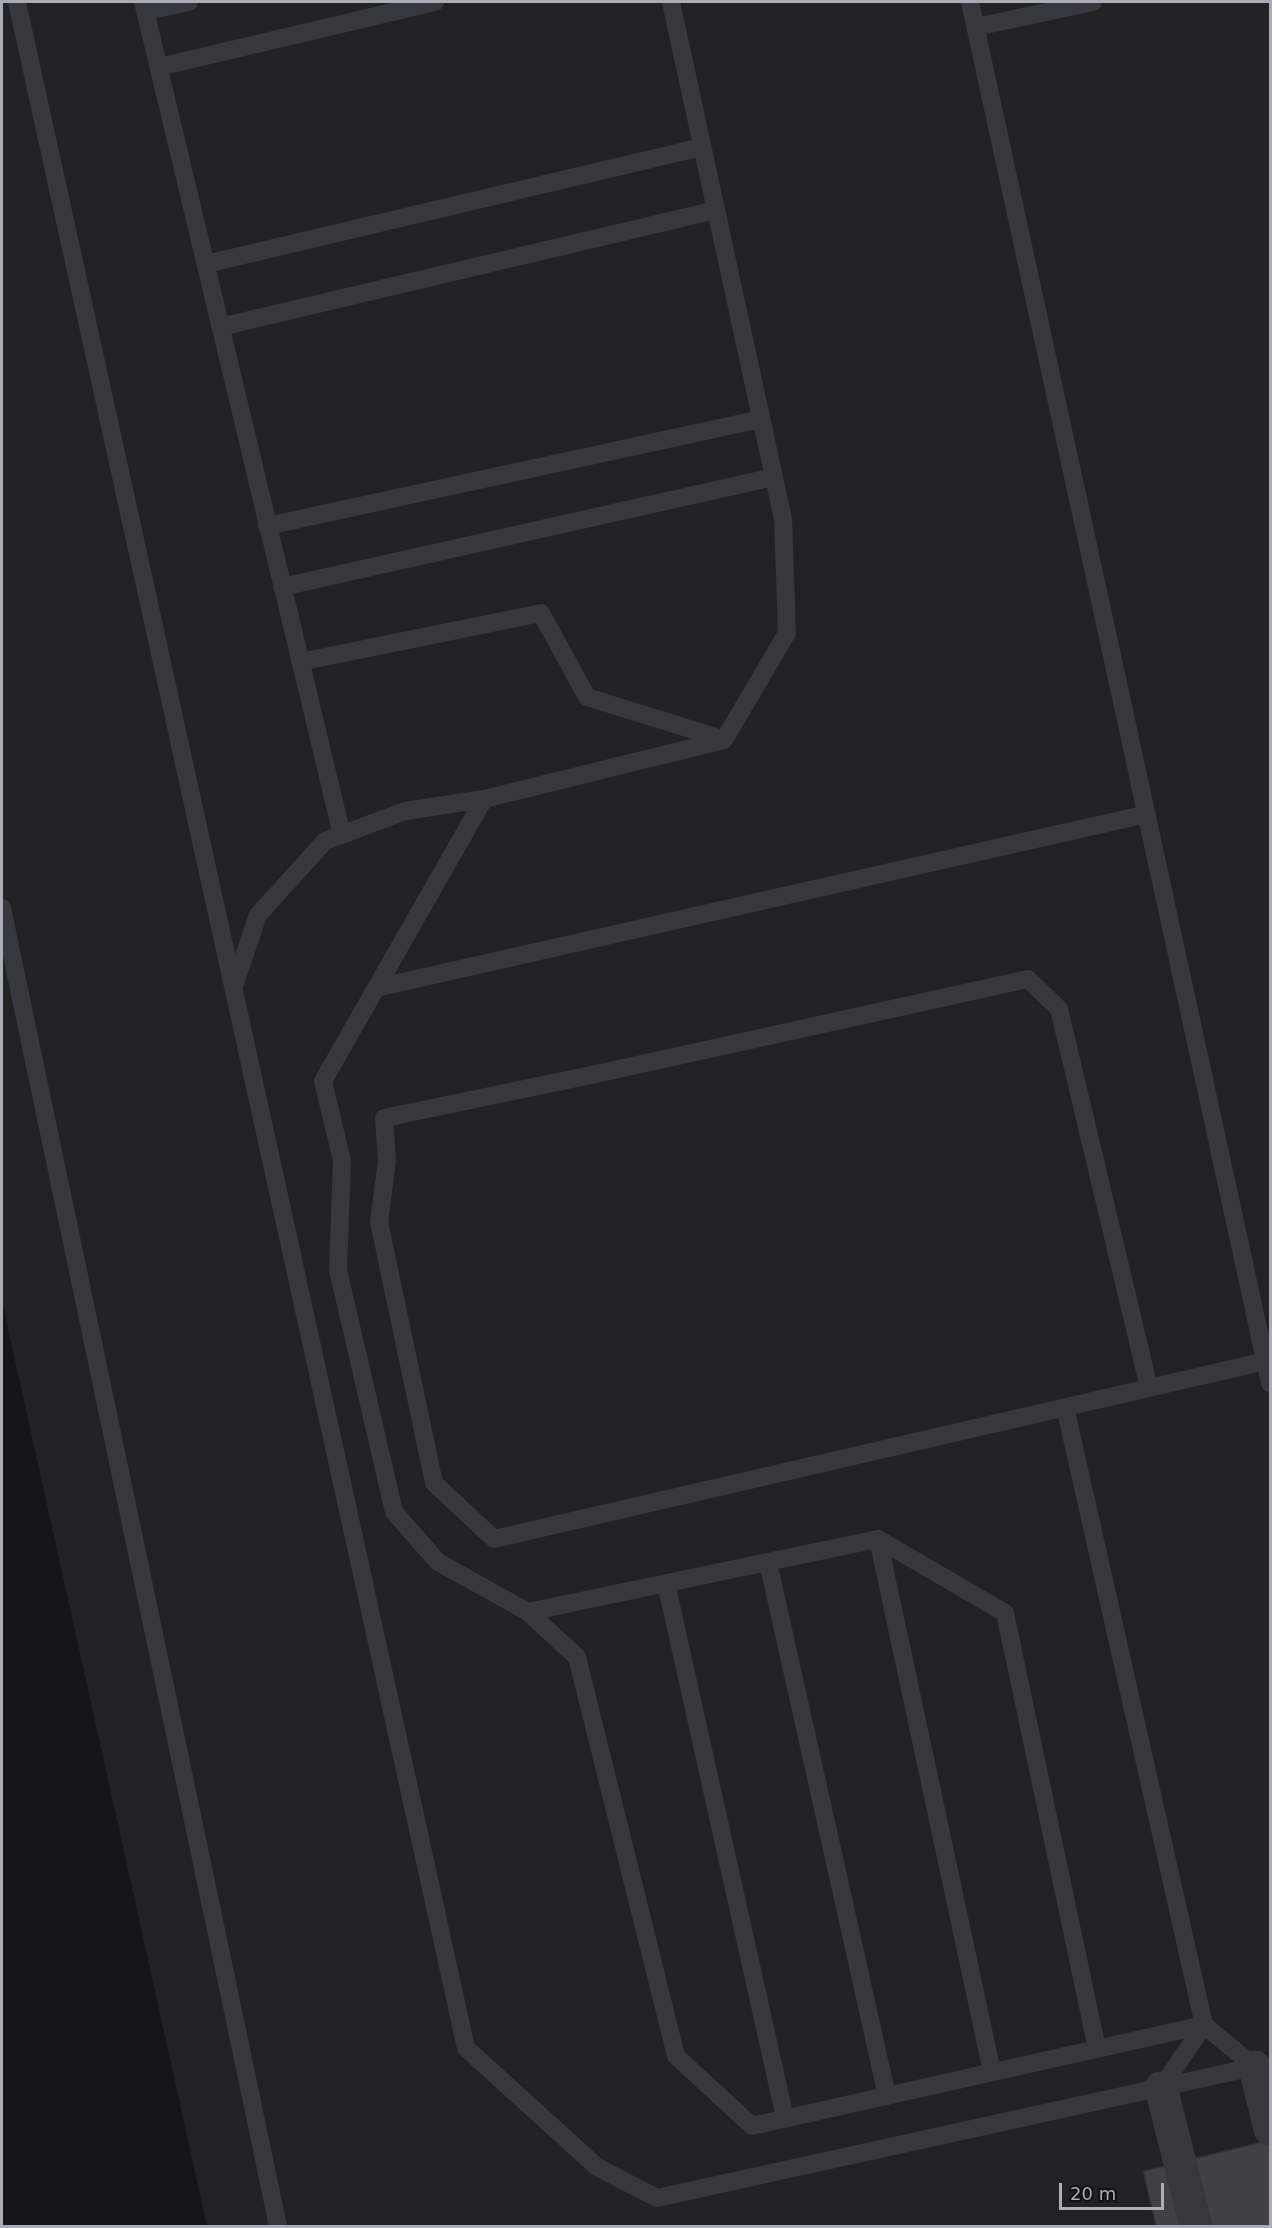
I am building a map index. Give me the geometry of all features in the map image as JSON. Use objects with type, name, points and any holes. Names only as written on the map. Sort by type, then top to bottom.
[{"type":"street","points":[[1263,2065],[1270,2129]]},
{"type":"street","points":[[1161,2088],[1196,2226]]},
{"type":"lane","points":[[17,2],[466,2048],[597,2167],[657,2198],[1263,2065]]},
{"type":"lane","points":[[189,2],[145,6],[342,835]]},
{"type":"lane","points":[[159,67],[435,2]]},
{"type":"lane","points":[[234,988],[258,915],[325,842],[405,811],[484,799],[724,740],[787,633],[783,519],[671,2]]},
{"type":"lane","points":[[970,2],[1270,1383]]},
{"type":"lane","points":[[976,27],[1093,2]]},
{"type":"lane","points":[[206,264],[702,147]]},
{"type":"lane","points":[[220,327],[716,210]]},
{"type":"lane","points":[[267,526],[761,419]]},
{"type":"lane","points":[[282,586],[774,477]]},
{"type":"lane","points":[[300,662],[542,613],[587,697],[724,740]]},
{"type":"lane","points":[[484,799],[323,1082],[342,1161],[338,1270],[394,1512],[438,1562],[528,1612],[577,1657],[676,2056],[752,2126],[1204,2025]]},
{"type":"lane","points":[[376,988],[1147,814]]},
{"type":"lane","points":[[2,908],[278,2226]]},
{"type":"lane","points":[[1149,1388],[1059,1009],[1028,979],[384,1118],[387,1160],[379,1222],[434,1483],[494,1539],[1065,1407],[1149,1388],[1266,1361]]},
{"type":"lane","points":[[1065,1407],[1204,2025],[1263,2065]]},
{"type":"lane","points":[[528,1612],[878,1539],[1005,1613],[1096,2049]]},
{"type":"lane","points":[[878,1539],[992,2072]]},
{"type":"lane","points":[[768,1562],[887,2096]]},
{"type":"lane","points":[[666,1583],[785,2118]]},
{"type":"lane","points":[[1161,2088],[1204,2025]]},
{"type":"shaded area","points":[[2,2],[1270,2],[1270,2226],[207,2226],[2,1302]]},
{"type":"building","points":[[1270,2140],[1270,2226],[1156,2226],[1143,2171]]}]
